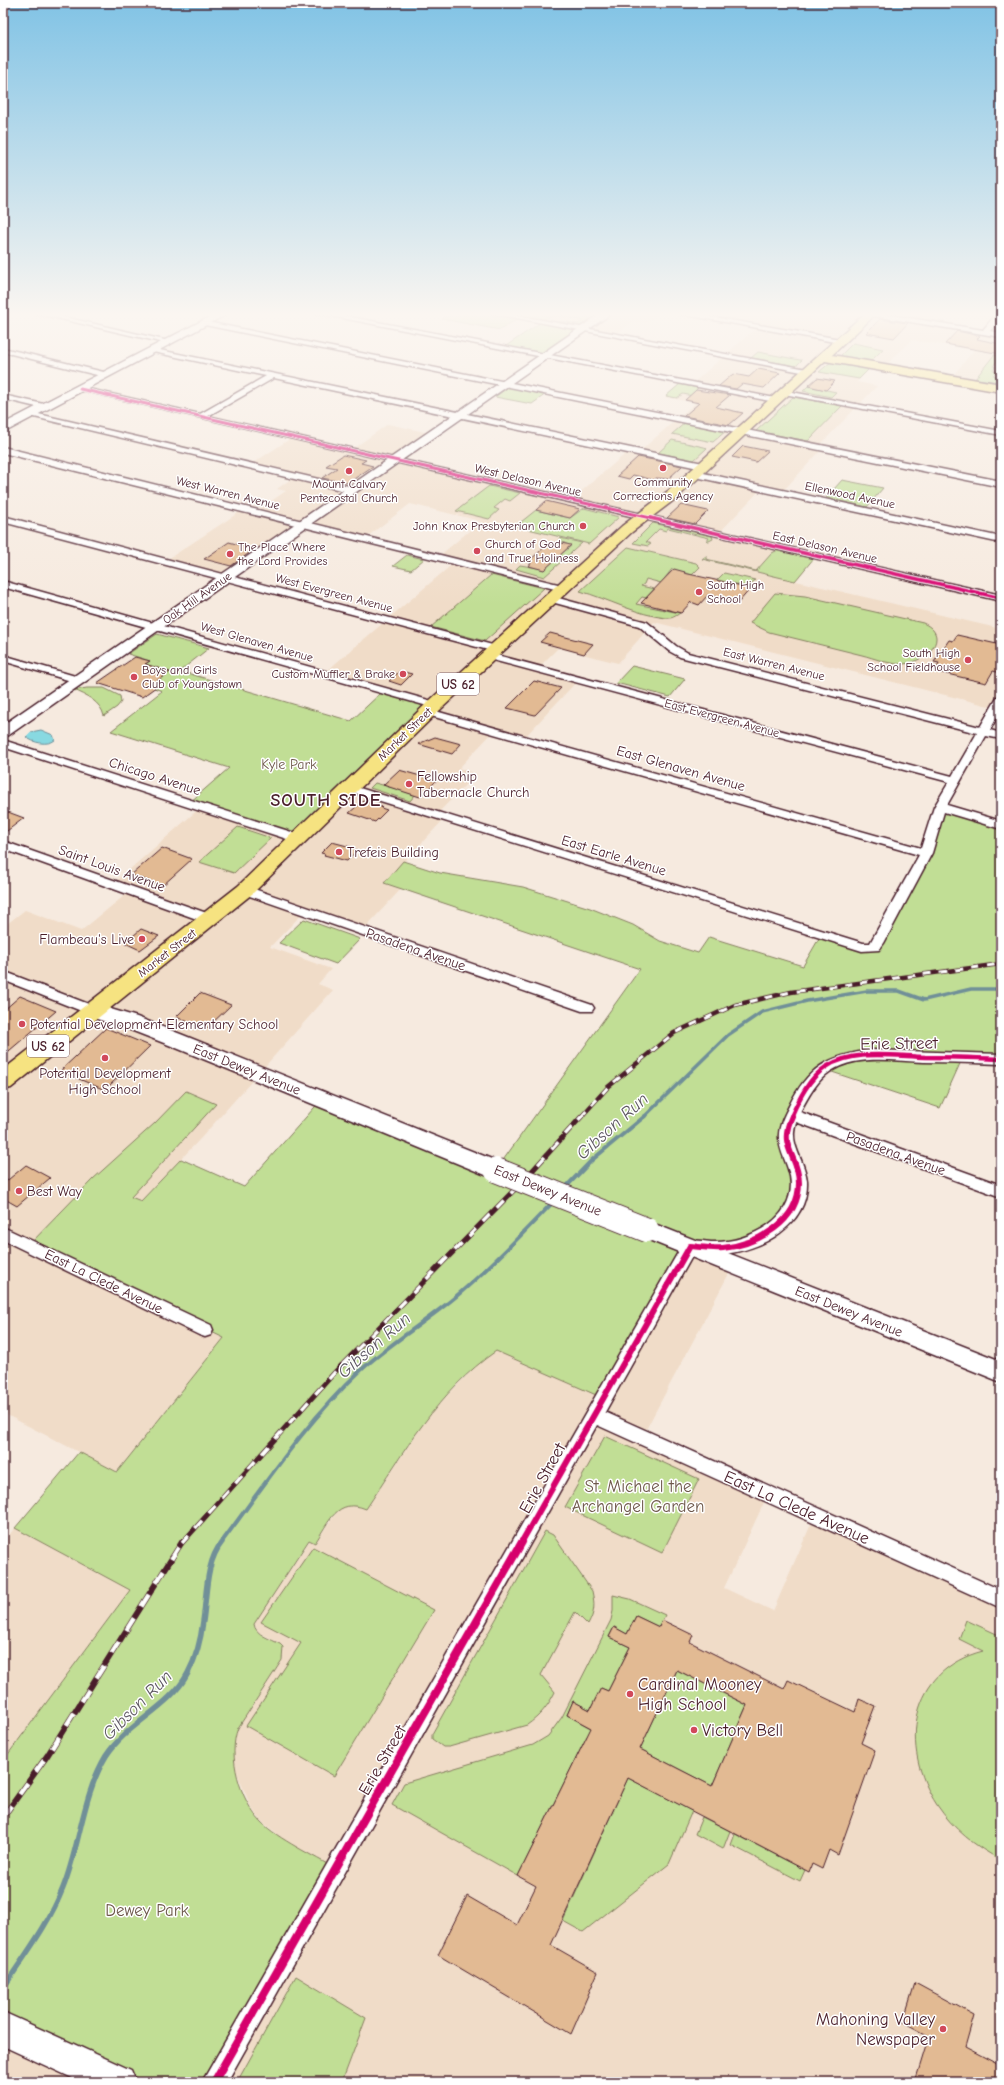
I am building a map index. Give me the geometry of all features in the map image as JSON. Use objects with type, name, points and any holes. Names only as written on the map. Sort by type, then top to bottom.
[{"type":"main road","name":"Market Street","points":[[3,1082],[245,890],[431,709],[551,599],[763,410]]},
{"type":"street","points":[[3,429],[39,410]]},
{"type":"street","name":"West Delason Avenue","points":[[176,410],[644,517]]},
{"type":"street","points":[[202,416],[212,410]]},
{"type":"street","name":"Ellenwood Avenue","points":[[440,410],[1001,540]]},
{"type":"street","name":"Oak Hill Avenue","points":[[3,732],[469,410]]},
{"type":"street","points":[[640,410],[1001,484]]},
{"type":"street","points":[[865,410],[1001,433]]},
{"type":"street","points":[[33,414],[353,490]]},
{"type":"street","name":"West Warren Avenue","points":[[3,450],[564,588]]},
{"type":"street","name":"East Delason Avenue","points":[[644,517],[1001,598]]},
{"type":"street","name":"West Evergreen Avenue","points":[[3,519],[226,578],[493,652]]},
{"type":"street","name":"West Glenaven Avenue","points":[[3,584],[155,627],[431,709]]},
{"type":"street","name":"East Warren Avenue","points":[[551,599],[643,624],[652,629],[672,649],[684,655],[1001,736]]},
{"type":"street","name":"East Evergreen Avenue","points":[[493,652],[954,780]]},
{"type":"street","points":[[3,658],[78,680]]},
{"type":"street","points":[[926,853],[940,807],[954,780],[1001,700]]},
{"type":"street","name":"East Glenaven Avenue","points":[[431,709],[926,853]]},
{"type":"street","name":"Chicago Avenue","points":[[3,743],[297,838]]},
{"type":"street","name":"East Earle Avenue","points":[[349,788],[855,945],[870,948],[874,947],[877,943],[926,853]]},
{"type":"street","points":[[940,807],[1001,825]]},
{"type":"street","name":"Saint Louis Avenue","points":[[3,845],[210,919]]},
{"type":"street","name":"Pasadena Avenue","points":[[245,890],[587,1008]]},
{"type":"street","points":[[3,975],[94,1011]]},
{"type":"street","name":"East Dewey Avenue","points":[[94,1011],[130,1022],[176,1040],[1001,1372]]},
{"type":"street","name":"Erie Street","points":[[214,2082],[690,1246],[722,1248],[747,1243],[770,1232],[791,1213],[796,1204],[799,1182],[786,1139],[787,1126],[810,1082],[816,1074],[826,1066],[840,1060],[871,1055],[1001,1059]]},
{"type":"street","name":"Pasadena Avenue","points":[[792,1115],[1001,1191]]},
{"type":"street","name":"East La Clede Avenue","points":[[3,1233],[205,1330]]},
{"type":"street","name":"East La Clede Avenue","points":[[594,1415],[1001,1599]]},
{"type":"street","points":[[3,2029],[119,2082]]},
{"type":"shaded area","points":[[687,410],[854,410],[819,446],[823,448],[781,493],[761,489],[719,533],[814,558],[796,581],[1001,629],[1001,700],[997,708],[654,622],[618,663],[558,648],[538,668],[579,679],[523,739],[494,731],[459,768],[476,774],[436,815],[445,818],[384,883],[401,889],[363,930],[305,911],[270,947],[331,969],[318,984],[333,990],[201,1138],[141,1201],[93,1179],[205,1330],[224,1338],[117,1472],[3,1413],[3,927],[25,910],[81,931],[130,891],[113,884],[201,807],[337,717],[351,721],[383,691],[323,674],[455,562],[438,557],[481,521],[410,504],[364,539],[304,524],[226,578],[165,561],[244,509],[255,512],[286,491],[277,489],[295,476],[250,465],[293,437],[351,450],[388,424],[434,434],[397,460],[571,500],[630,450],[639,452]]},
{"type":"shaded area","name":"Cardinal Mooney High School","points":[[690,1246],[734,1264],[642,1437],[768,1494],[724,1588],[773,1611],[815,1515],[1001,1599],[1001,2082],[214,2082],[276,1833],[261,1821],[251,1807],[236,1771],[233,1756],[234,1737],[238,1728],[282,1660],[283,1653],[280,1644],[258,1632],[254,1624],[310,1540],[315,1543],[338,1510],[343,1507],[352,1505],[366,1509],[431,1412],[479,1363],[496,1351]]},
{"type":"shaded area","points":[[15,1528],[130,1590],[3,1761],[3,1542]]},
{"type":"shaded area","points":[[3,2029],[119,2082],[3,2082]]},
{"type":"green space","points":[[779,410],[838,410],[808,441],[756,431]]},
{"type":"green space","points":[[686,422],[727,430],[713,442],[672,434]]},
{"type":"green space","points":[[672,440],[707,448],[694,460],[658,453]]},
{"type":"green space","points":[[842,480],[883,488],[867,507],[826,498]]},
{"type":"green space","points":[[489,486],[520,493],[510,501],[505,499],[494,508],[499,510],[489,519],[456,511]]},
{"type":"green space","points":[[584,508],[619,517],[589,544],[516,526],[536,510],[570,518]]},
{"type":"green space","points":[[653,523],[712,536],[713,539],[707,541],[709,538],[668,528],[666,531],[659,529],[646,542],[651,544],[648,546],[633,543]]},
{"type":"green space","points":[[560,538],[582,543],[544,577],[516,569],[520,565],[544,569],[557,559],[554,555],[559,556],[571,546],[558,540]]},
{"type":"green space","points":[[628,547],[696,563],[700,567],[692,575],[672,569],[661,583],[646,579],[644,584],[641,586],[654,589],[646,598],[642,597],[636,604],[680,613],[670,618],[644,614],[580,591]]},
{"type":"green space","points":[[778,550],[814,558],[795,581],[702,559],[706,556],[706,559],[756,571],[772,553]]},
{"type":"green space","points":[[407,555],[424,559],[411,570],[393,566]]},
{"type":"green space","points":[[724,573],[755,580],[749,587],[717,580]]},
{"type":"green space","points":[[491,575],[544,588],[485,641],[431,627]]},
{"type":"green space","points":[[775,593],[805,596],[923,623],[932,629],[936,635],[935,642],[932,649],[918,660],[909,663],[895,664],[769,632],[750,623]]},
{"type":"green space","name":"Kyle Park","points":[[157,634],[209,648],[180,671],[351,721],[383,691],[435,705],[297,838],[189,803],[229,768],[111,731],[162,691],[154,688],[159,684],[155,682],[169,672],[145,664],[150,661],[128,654]]},
{"type":"green space","points":[[632,666],[685,679],[670,697],[616,683]]},
{"type":"green space","points":[[104,688],[120,696],[121,702],[117,707],[104,716],[100,707],[96,703],[74,690]]},
{"type":"green space","points":[[375,783],[390,787],[392,786],[415,795],[410,801],[370,788]]},
{"type":"green space","name":"Dewey Park","points":[[940,807],[1001,825],[1001,1059],[963,1057],[940,1108],[823,1069],[792,1115],[796,1204],[747,1243],[690,1247],[603,1398],[496,1351],[475,1367],[439,1404],[409,1445],[366,1509],[356,1506],[348,1506],[341,1509],[330,1520],[315,1543],[309,1540],[254,1624],[255,1628],[260,1634],[283,1647],[282,1660],[238,1728],[234,1751],[235,1764],[247,1802],[261,1822],[286,1841],[336,1869],[214,2082],[119,2082],[3,2029],[3,1761],[130,1590],[15,1528],[79,1452],[117,1472],[224,1338],[29,1245],[93,1179],[155,1123],[186,1091],[216,1104],[131,1197],[141,1201],[181,1159],[244,1187],[322,1099],[496,1170],[640,969],[384,883],[403,861],[440,873],[523,887],[590,908],[633,925],[660,941],[698,953],[709,937],[803,966],[821,935],[870,948],[926,853]]},
{"type":"green space","points":[[238,827],[271,838],[234,873],[199,862]]},
{"type":"green space","points":[[304,919],[360,939],[336,964],[279,943]]},
{"type":"green space","name":"St. Michael the Archangel Garden","points":[[605,1436],[699,1479],[662,1553],[565,1507]]},
{"type":"green space","points":[[545,1531],[553,1535],[592,1591],[594,1608],[588,1625],[575,1612],[541,1675],[555,1692],[550,1702],[536,1718],[527,1725],[449,1747],[443,1747],[432,1739],[432,1734]]},
{"type":"green space","points":[[313,1547],[434,1610],[334,1776],[246,1726],[301,1643],[261,1622]]},
{"type":"green space","points":[[613,1595],[630,1599],[665,1615],[659,1627],[636,1616],[627,1634],[614,1627],[609,1637],[630,1647],[608,1691],[601,1688],[590,1710],[573,1701],[567,1715],[594,1730],[590,1738],[587,1736],[518,1876],[392,1805],[404,1783],[533,1745],[548,1736],[562,1717],[611,1620],[613,1611]]},
{"type":"green space","points":[[966,1620],[1001,1636],[1001,1860],[966,1837],[943,1814],[925,1783],[918,1759],[915,1736],[918,1713],[926,1693],[939,1675],[958,1661],[983,1651],[959,1639]]},
{"type":"green space","points":[[677,1670],[747,1705],[712,1786],[640,1749]]},
{"type":"green space","points":[[628,1778],[692,1811],[669,1864],[583,1932],[563,1921]]},
{"type":"green space","points":[[702,1817],[730,1831],[723,1849],[695,1834]]},
{"type":"green space","points":[[735,1834],[805,1870],[800,1881],[731,1845]]},
{"type":"green space","points":[[296,1976],[366,2018],[342,2082],[237,2082]]},
{"type":"water","points":[[41,730],[53,735],[55,740],[48,743],[40,743],[32,741],[26,737],[31,732]]},
{"type":"building","points":[[691,410],[731,410],[743,413],[729,425],[684,416]]},
{"type":"building","points":[[743,446],[768,451],[756,462],[732,457]]},
{"type":"building","name":"Mount Calvary Pentecostal Church","points":[[343,455],[366,460],[361,463],[373,466],[348,483],[322,478],[337,468],[326,466]]},
{"type":"building","name":"Community Corrections Agency","points":[[638,457],[682,466],[668,479],[656,478],[654,480],[633,475],[629,479],[617,476]]},
{"type":"building","points":[[546,501],[580,509],[570,518],[536,510]]},
{"type":"building","points":[[681,505],[708,511],[695,524],[667,518]]},
{"type":"building","name":"The Place Where the Lord Provides","points":[[229,542],[255,549],[231,566],[204,559]]},
{"type":"building","points":[[556,542],[571,545],[544,570],[529,566],[531,563],[529,563],[529,561],[547,545]]},
{"type":"building","name":"South High School","points":[[674,569],[685,572],[684,573],[751,588],[738,603],[708,595],[699,605],[691,602],[681,613],[641,603]]},
{"type":"building","points":[[550,633],[593,644],[584,654],[540,642]]},
{"type":"building","name":"South High School Fieldhouse","points":[[957,635],[1001,645],[1001,673],[993,671],[986,683],[934,671],[939,663],[934,662],[949,640],[953,641]]},
{"type":"building","name":"Boys and Girls Club of Youngstown","points":[[135,657],[150,661],[145,664],[170,672],[155,682],[160,684],[142,697],[97,683]]},
{"type":"building","points":[[400,671],[412,674],[401,685],[389,681]]},
{"type":"building","points":[[534,681],[561,688],[535,715],[507,708]]},
{"type":"building","points":[[435,737],[461,744],[452,754],[418,744]]},
{"type":"building","name":"Fellowship Tabernacle Church","points":[[399,770],[436,781],[420,797],[383,785]]},
{"type":"building","points":[[363,801],[387,810],[375,822],[349,813]]},
{"type":"building","points":[[8,812],[24,818],[3,834],[3,816]]},
{"type":"building","name":"Trefeis Building","points":[[332,842],[355,848],[354,849],[357,850],[347,861],[321,853]]},
{"type":"building","points":[[162,848],[192,859],[162,886],[131,875]]},
{"type":"building","name":"Flambeau's Live","points":[[141,929],[159,936],[140,950],[125,943]]},
{"type":"building","points":[[200,993],[231,1005],[206,1029],[176,1017]]},
{"type":"building","name":"Potential Development Elementary School","points":[[20,996],[56,1011],[3,1056],[3,1011]]},
{"type":"building","name":"Potential Development High School","points":[[106,1028],[150,1046],[105,1090],[60,1071]]},
{"type":"building","name":"Best Way","points":[[26,1165],[50,1178],[17,1206],[3,1198],[3,1184]]},
{"type":"building","name":"Cardinal Mooney High School","points":[[636,1616],[659,1627],[662,1620],[693,1635],[690,1642],[784,1689],[788,1680],[855,1712],[859,1699],[875,1706],[861,1743],[875,1750],[838,1855],[829,1850],[822,1869],[812,1864],[809,1872],[628,1778],[551,1945],[598,1972],[571,2034],[438,1955],[467,1896],[517,1925],[536,1886],[518,1876],[591,1728],[567,1715],[573,1701],[590,1710],[601,1688],[608,1691],[630,1647],[609,1637],[614,1627],[627,1634]],"holes":[[[677,1670],[747,1705],[712,1786],[640,1749]]]},
{"type":"building","name":"Mahoning Valley Newspaper","points":[[915,1983],[974,2015],[965,2047],[1001,2066],[1001,2082],[915,2082],[929,2036],[903,2022]]},
{"type":"waterway","name":"Gibson Run","points":[[644,1117],[728,1035],[762,1012],[807,1001],[867,991],[899,991],[924,1000],[971,989],[1001,989]]},
{"type":"waterway","name":"Gibson Run","points":[[565,1188],[592,1160],[645,1116]]},
{"type":"waterway","name":"Gibson Run","points":[[221,1543],[304,1432],[340,1391],[372,1360],[448,1303],[472,1282],[508,1249],[553,1202]]},
{"type":"waterway","name":"Gibson Run","points":[[4,1987],[51,1914],[63,1888],[74,1855],[86,1804],[98,1771],[106,1756],[125,1734],[171,1696],[191,1667],[201,1634],[212,1560],[216,1550],[222,1542]]},
{"type":"railway","points":[[581,1117],[608,1087],[674,1033],[735,1005],[791,992],[1001,964]]},
{"type":"railway","points":[[182,1543],[335,1372],[523,1181],[582,1116]]},
{"type":"railway","points":[[3,1817],[47,1756],[182,1542]]},
{"type":"cycle path","points":[[174,410],[1001,598]]},
{"type":"cycle path","points":[[214,2082],[690,1246],[723,1248],[750,1242],[775,1228],[793,1209],[798,1196],[799,1182],[797,1171],[787,1145],[786,1134],[789,1121],[797,1104],[811,1081],[834,1063],[856,1057],[871,1055],[1001,1059]]},
{"type":"place","name":"Community Corrections Agency","points":[[663,468]]},
{"type":"place","name":"Mount Calvary Pentecostal Church","points":[[349,471]]},
{"type":"place","name":"John Knox Presbyterian Church","points":[[583,526]]},
{"type":"place","name":"Church of God and True Holiness","points":[[477,551]]},
{"type":"place","name":"The Place Where the Lord Provides","points":[[230,554]]},
{"type":"place","name":"South High School","points":[[699,592]]},
{"type":"place","name":"South High School Fieldhouse","points":[[968,660]]},
{"type":"place","name":"Custom Muffler & Brake","points":[[403,674]]},
{"type":"place","name":"Boys and Girls Club of Youngstown","points":[[134,677]]},
{"type":"place","name":"Fellowship Tabernacle Church","points":[[409,784]]},
{"type":"place","name":"Trefeis Building","points":[[339,852]]},
{"type":"place","name":"Flambeau's Live","points":[[142,939]]},
{"type":"place","name":"Potential Development Elementary School","points":[[22,1024]]},
{"type":"place","name":"Potential Development High School","points":[[105,1058]]},
{"type":"place","name":"Best Way","points":[[19,1191]]},
{"type":"place","name":"Cardinal Mooney High School","points":[[630,1694]]},
{"type":"place","name":"Victory Bell","points":[[694,1730]]},
{"type":"place","name":"Mahoning Valley Newspaper","points":[[943,2029]]},
{"type":"district","name":"SOUTH SIDE","points":[[326,800]]}]
